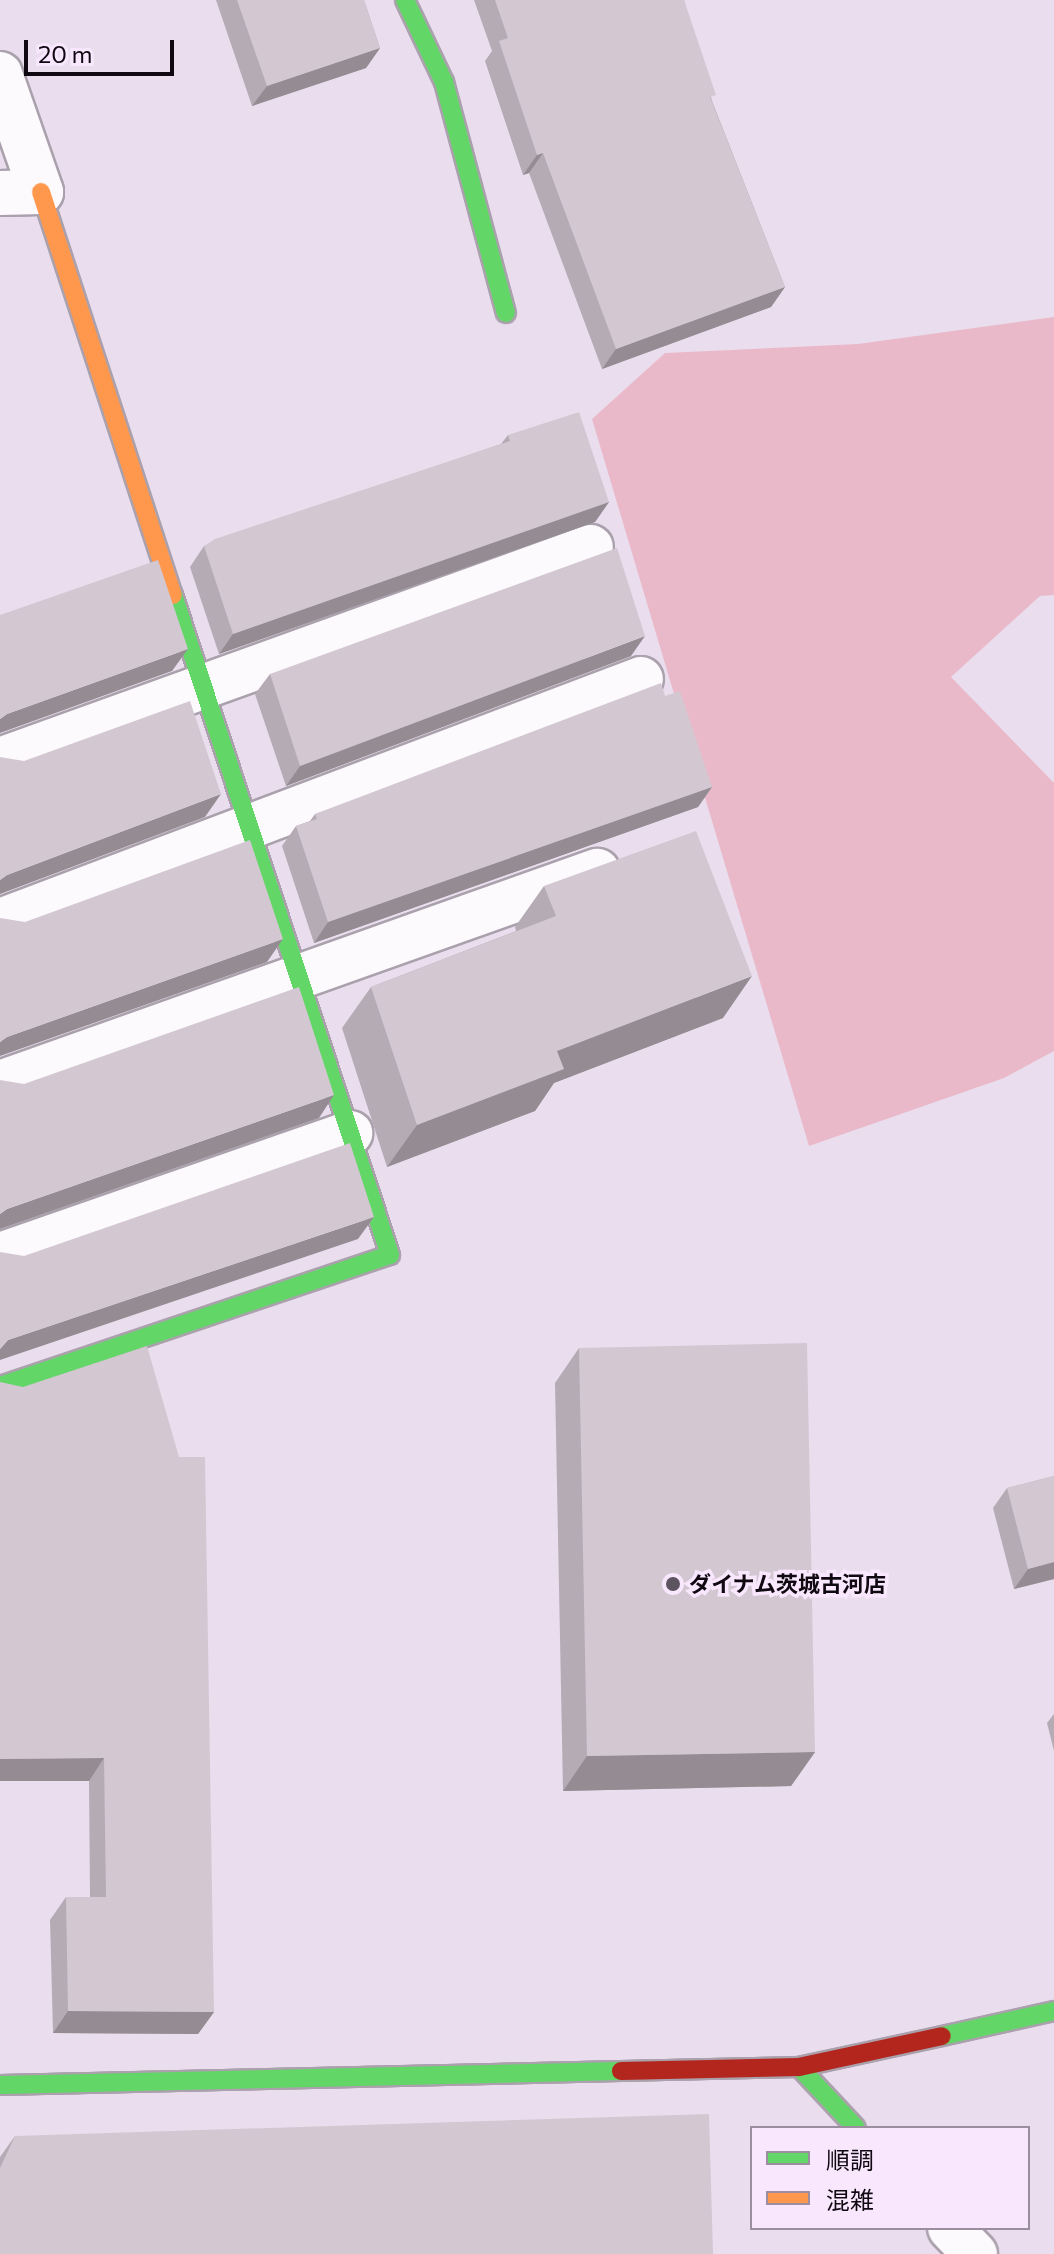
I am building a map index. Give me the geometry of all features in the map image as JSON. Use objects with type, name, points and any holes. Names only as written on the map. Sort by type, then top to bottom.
[{"type":"street","points":[[405,0],[444,82],[506,313]]},
{"type":"street","points":[[0,74],[20,193],[203,686],[390,1255],[0,1386]]},
{"type":"street","points":[[0,760],[591,547]]},
{"type":"street","points":[[0,921],[641,679]]},
{"type":"street","points":[[0,1083],[636,857]]},
{"type":"street","points":[[0,1255],[350,1133]]},
{"type":"street","points":[[0,2085],[799,2067],[1054,2011]]},
{"type":"street","points":[[799,2067],[854,2126]]},
{"type":"street","points":[[952,2230],[975,2254]]},
{"type":"shaded area","points":[[1054,317],[1054,595],[1040,596],[951,677],[1054,783],[1054,1051],[1004,1078],[809,1146],[592,419],[665,353],[858,344]]},
{"type":"building","points":[[237,0],[364,0],[380,48],[267,86]]},
{"type":"building","points":[[495,0],[684,0],[716,95],[710,97],[785,287],[616,349],[543,153],[537,155],[499,41],[508,38]]},
{"type":"building","points":[[579,412],[609,502],[233,634],[204,546],[215,539],[510,441],[508,435]]},
{"type":"building","points":[[617,548],[645,636],[300,766],[270,674]]},
{"type":"building","points":[[158,560],[188,649],[0,719],[0,615]]},
{"type":"building","points":[[661,683],[665,696],[680,691],[712,787],[328,922],[296,826],[317,819],[315,814]]},
{"type":"building","points":[[190,701],[221,794],[0,880],[0,757],[24,761]]},
{"type":"building","points":[[696,831],[752,976],[557,1051],[564,1069],[417,1125],[371,987],[556,916],[544,886]]},
{"type":"building","points":[[250,840],[283,939],[0,1042],[0,918],[25,922]]},
{"type":"building","points":[[299,987],[334,1095],[0,1214],[0,1080],[24,1084]]},
{"type":"building","points":[[350,1143],[374,1217],[8,1340],[0,1349],[0,1252],[24,1256]]},
{"type":"building","name":"ダイナム茨城古河店","points":[[807,1343],[815,1752],[587,1756],[579,1348]]},
{"type":"building","points":[[147,1346],[179,1457],[205,1457],[214,2012],[68,2011],[66,1897],[106,1897],[104,1758],[0,1759],[0,1382],[23,1387]]},
{"type":"building","points":[[1054,1476],[1054,1562],[1028,1569],[1007,1488]]},
{"type":"building","points":[[709,2114],[713,2254],[0,2254],[0,2168],[15,2136]]},
{"type":"traffic: fast","points":[[405,0],[444,82],[506,313]]},
{"type":"traffic: fast","points":[[0,1386],[390,1255],[173,595]]},
{"type":"traffic: fast","points":[[942,2036],[1054,2011]]},
{"type":"traffic: fast","points":[[799,2067],[854,2126]]},
{"type":"traffic: fast","points":[[0,2085],[621,2071]]},
{"type":"traffic: slow","points":[[41,192],[173,595]]},
{"type":"traffic: jam","points":[[621,2071],[799,2067],[942,2036]]},
{"type":"place","name":"ダイナム茨城古河店","points":[[673,1584]]}]
